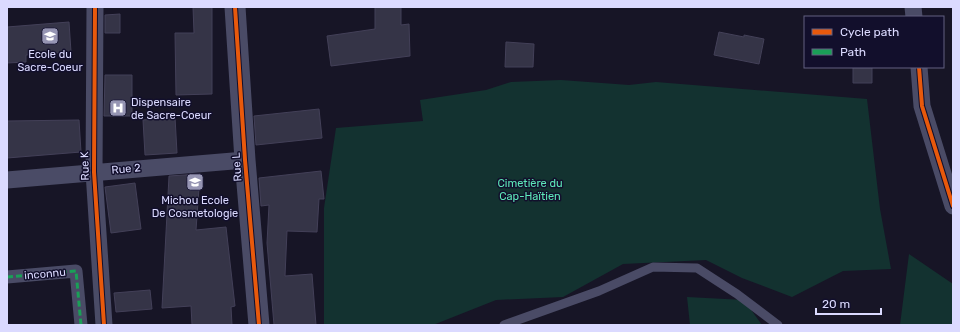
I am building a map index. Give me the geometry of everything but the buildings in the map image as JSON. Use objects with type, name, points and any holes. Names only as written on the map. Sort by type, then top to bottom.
[{"type":"street","name":"Rue K","points":[[95,7],[94,172],[104,325]]},
{"type":"street","name":"Rue L","points":[[235,7],[245,160],[259,325]]},
{"type":"street","points":[[918,68],[922,106],[953,206]]},
{"type":"street","name":"Rue 2","points":[[7,180],[245,160]]},
{"type":"street","name":"inconnu","points":[[7,277],[76,271],[81,325]]},
{"type":"lane","points":[[504,325],[599,292],[653,267],[697,268],[737,294],[778,325]]},
{"type":"green space","name":"Cimetière du Cap-Haïtien","points":[[561,80],[629,85],[656,82],[867,99],[880,209],[891,269],[843,271],[792,297],[742,278],[706,260],[623,264],[563,297],[496,300],[433,325],[324,325],[324,208],[336,128],[423,121],[420,100],[486,90],[511,82]]},
{"type":"green space","points":[[909,254],[953,284],[953,325],[900,325]]},
{"type":"green space","points":[[687,297],[744,300],[762,325],[690,325]]},
{"type":"marked path","points":[[7,277],[76,271],[81,325]]},
{"type":"cycle path","points":[[95,7],[94,172],[104,325]]},
{"type":"cycle path","points":[[235,7],[245,160],[259,325]]},
{"type":"cycle path","points":[[919,68],[922,106],[953,206]]},
{"type":"place","name":"Ecole du Sacre-Coeur","points":[[50,36]]},
{"type":"place","name":"Dispensaire de Sacre-Coeur","points":[[118,108]]},
{"type":"place","name":"Michou Ecole De Cosmetologie","points":[[195,182]]}]
